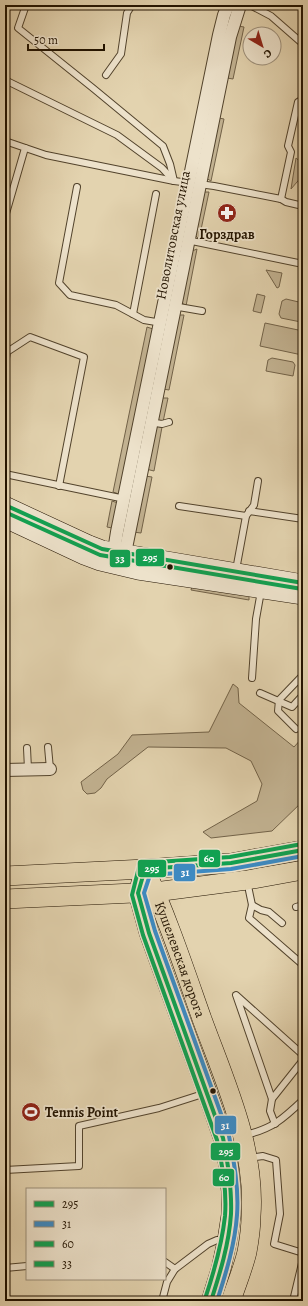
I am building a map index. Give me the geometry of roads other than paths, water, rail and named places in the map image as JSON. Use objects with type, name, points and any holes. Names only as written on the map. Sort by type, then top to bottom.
[{"type":"main road","points":[[5,505],[119,557]]},
{"type":"main road","points":[[5,519],[84,556],[119,557],[262,583],[303,596]]},
{"type":"main road","points":[[262,583],[303,583]]},
{"type":"main road","points":[[5,876],[231,863],[303,850]]},
{"type":"main road","name":"Кушелевская дорога","points":[[145,869],[148,933],[207,1092],[223,1138],[228,1163],[231,1191],[231,1215],[221,1269],[211,1301]]},
{"type":"main road","points":[[5,899],[147,892],[247,880],[303,870]]},
{"type":"main road","name":"Кушелевская дорога","points":[[147,892],[237,1116],[248,1158],[252,1216],[247,1253],[231,1301]]},
{"type":"street","name":"Новолитовская улица","points":[[194,183],[219,35],[228,5]]},
{"type":"street","name":"Новолитовская улица","points":[[119,557],[129,500],[194,183],[230,37],[240,5]]},
{"type":"street","points":[[5,770],[50,768]]},
{"type":"lane","points":[[26,5],[18,28],[94,88],[163,146],[170,164],[174,181]]},
{"type":"lane","points":[[106,75],[121,54],[127,13],[132,5]]},
{"type":"lane","points":[[250,5],[260,7],[303,44]]},
{"type":"lane","points":[[5,80],[118,135],[162,168],[174,181]]},
{"type":"lane","points":[[94,88],[99,83]]},
{"type":"lane","points":[[281,199],[291,152],[288,146],[298,102],[303,99]]},
{"type":"lane","points":[[5,141],[46,155],[174,181],[222,187],[281,199],[286,202],[303,206]]},
{"type":"lane","points":[[5,217],[25,148]]},
{"type":"lane","points":[[77,187],[59,283],[70,295],[116,305],[144,320],[166,324]]},
{"type":"lane","points":[[133,314],[156,194]]},
{"type":"lane","points":[[182,239],[303,264]]},
{"type":"lane","points":[[169,305],[202,311]]},
{"type":"lane","points":[[5,364],[8,352],[30,337],[84,357],[59,486]]},
{"type":"lane","points":[[145,421],[162,424],[169,422]]},
{"type":"lane","points":[[5,474],[129,500]]},
{"type":"lane","points":[[234,578],[248,513],[254,504],[258,481]]},
{"type":"lane","points":[[179,506],[303,519]]},
{"type":"lane","points":[[252,678],[256,619],[262,583]]},
{"type":"lane","points":[[296,729],[278,711],[279,700],[303,675]]},
{"type":"lane","points":[[260,693],[292,706],[303,695]]},
{"type":"lane","points":[[48,747],[50,768]]},
{"type":"lane","points":[[27,748],[28,769]]},
{"type":"lane","points":[[247,880],[252,905],[249,918],[303,965]]},
{"type":"lane","points":[[252,905],[269,912],[282,923]]},
{"type":"lane","points":[[275,1124],[270,1111],[272,1099],[236,996],[303,1055]]},
{"type":"lane","points":[[272,1099],[303,1060]]},
{"type":"lane","points":[[5,1170],[79,1166],[79,1126],[159,1108],[207,1092]]},
{"type":"lane","points":[[243,1135],[259,1132],[275,1124],[303,1100]]},
{"type":"lane","points":[[248,1158],[263,1156],[276,1160],[280,1214],[274,1244],[303,1253]]},
{"type":"lane","points":[[162,1301],[167,1282],[175,1269],[208,1244],[218,1240],[227,1241]]},
{"type":"lane","points":[[293,1301],[300,1280],[303,1259]]},
{"type":"lane","points":[[166,1263],[175,1269]]},
{"type":"lane","points":[[5,1268],[26,1266]]},
{"type":"place","name":"Горздрав","points":[[227,213]]},
{"type":"place","name":"Tennis Point","points":[[31,1112]]}]
